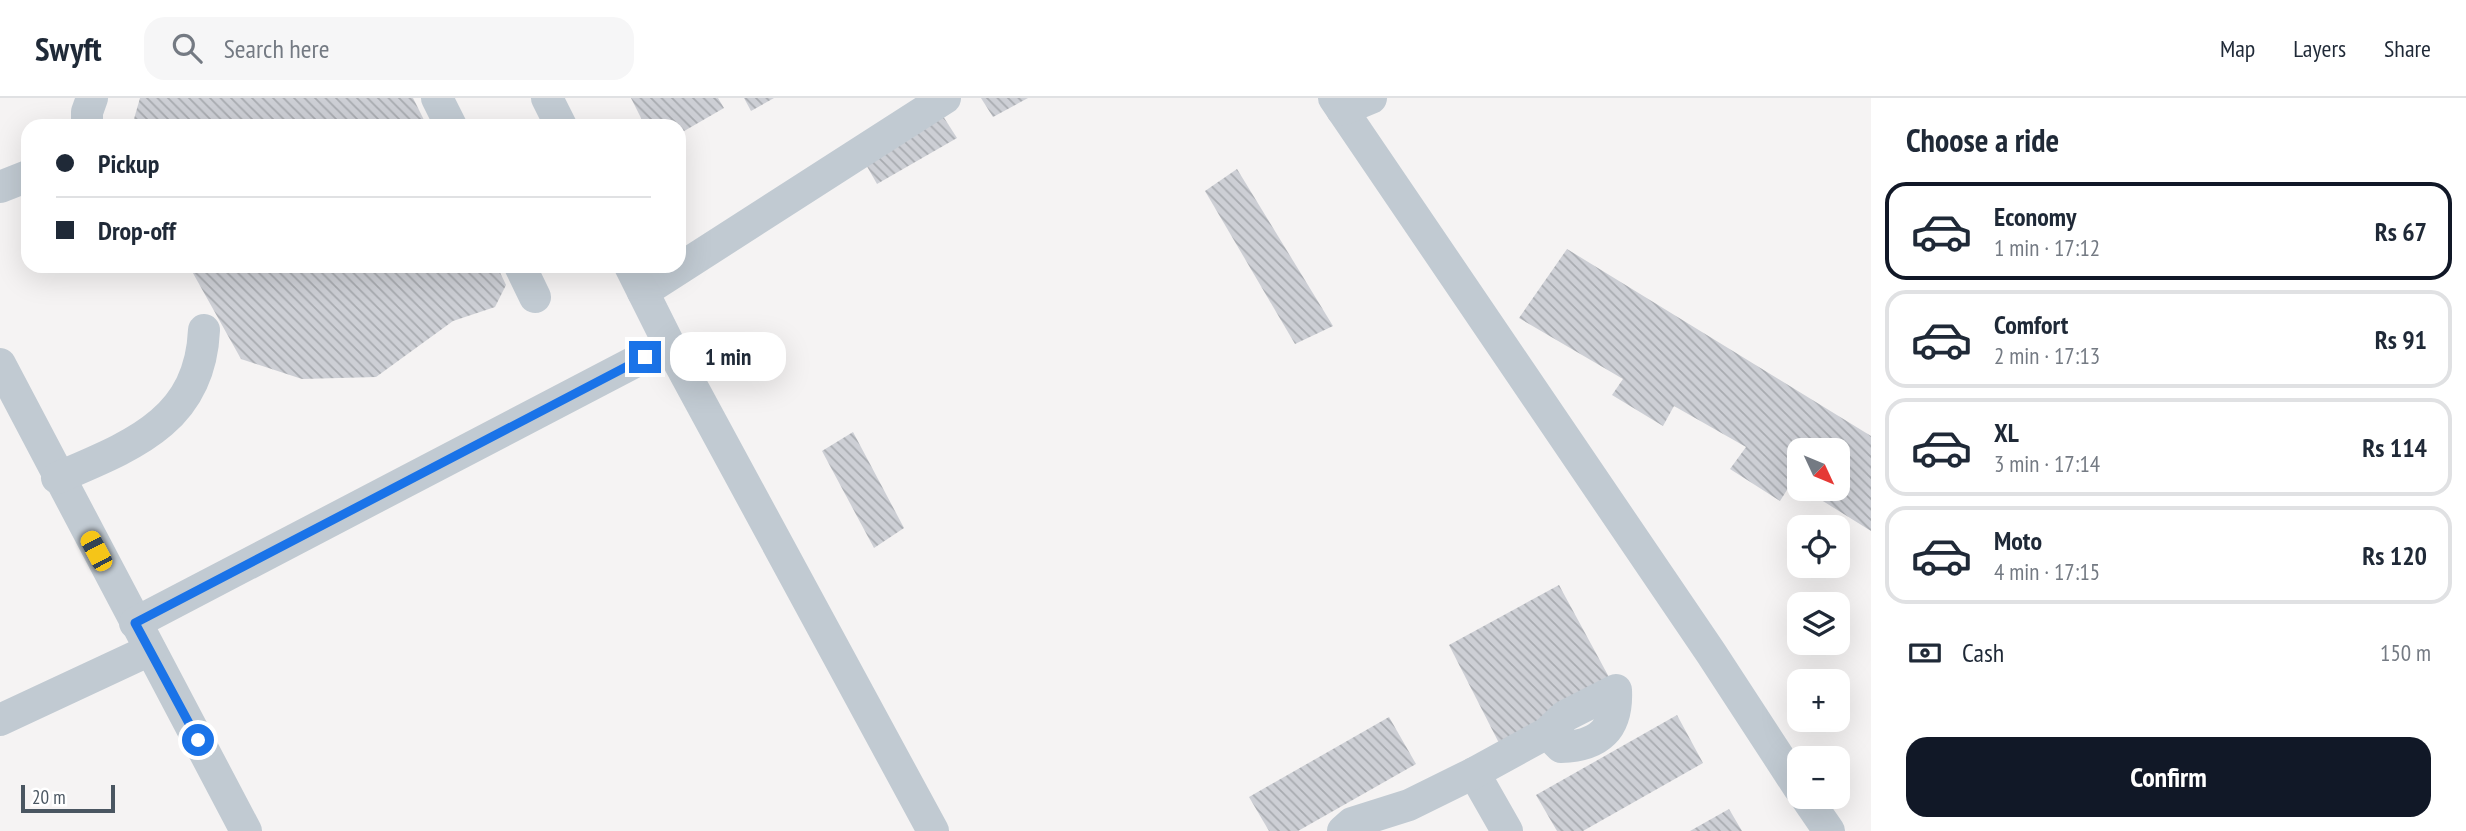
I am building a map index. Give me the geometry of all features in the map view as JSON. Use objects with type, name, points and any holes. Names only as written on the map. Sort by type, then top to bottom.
[{"type":"street","points":[[87,119],[92,98]]},
{"type":"street","points":[[437,98],[448,119]]},
{"type":"street","points":[[547,98],[558,119]]},
{"type":"street","points":[[686,250],[945,98]]},
{"type":"street","points":[[1371,98],[1338,104],[1711,653],[1787,770]]},
{"type":"street","points":[[0,187],[21,179]]},
{"type":"street","points":[[524,273],[536,297]]},
{"type":"street","points":[[637,279],[669,344],[933,831]]},
{"type":"street","points":[[57,478],[125,449],[165,423],[189,391],[203,358],[204,330]]},
{"type":"street","points":[[0,720],[143,636],[669,344]]},
{"type":"street","points":[[0,364],[57,478],[246,831]]},
{"type":"street","points":[[1343,831],[1352,823],[1403,818],[1474,773],[1547,733]]},
{"type":"street","points":[[1474,773],[1507,831]]},
{"type":"street","points":[[1814,809],[1829,831]]},
{"type":"building","points":[[140,98],[413,98],[424,119],[134,119]]},
{"type":"building","points":[[631,98],[718,98],[724,108],[686,130],[686,119],[642,119]]},
{"type":"building","points":[[744,98],[774,98],[751,111]]},
{"type":"building","points":[[981,98],[1028,98],[993,117]]},
{"type":"building","points":[[941,113],[957,138],[877,184],[860,154]]},
{"type":"building","points":[[1237,169],[1333,326],[1295,344],[1205,191]]},
{"type":"building","points":[[1567,249],[1871,436],[1871,531],[1850,518],[1850,515],[1845,515],[1823,501],[1850,501],[1850,438],[1787,438],[1787,490],[1780,501],[1730,469],[1746,447],[1674,406],[1663,426],[1612,395],[1623,379],[1519,318]]},
{"type":"building","points":[[193,273],[500,273],[506,285],[495,307],[453,321],[376,377],[302,379],[241,359]]},
{"type":"building","points":[[853,432],[904,528],[874,548],[822,451]]},
{"type":"building","points":[[1559,585],[1610,679],[1500,745],[1449,645]]},
{"type":"building","points":[[1677,715],[1703,763],[1583,831],[1557,831],[1536,795]]},
{"type":"building","points":[[1389,717],[1416,764],[1298,831],[1269,831],[1249,797]]},
{"type":"building","points":[[1729,809],[1742,831],[1690,831]]},
{"type":"route","points":[[198,740],[135,623],[645,357]]}]
